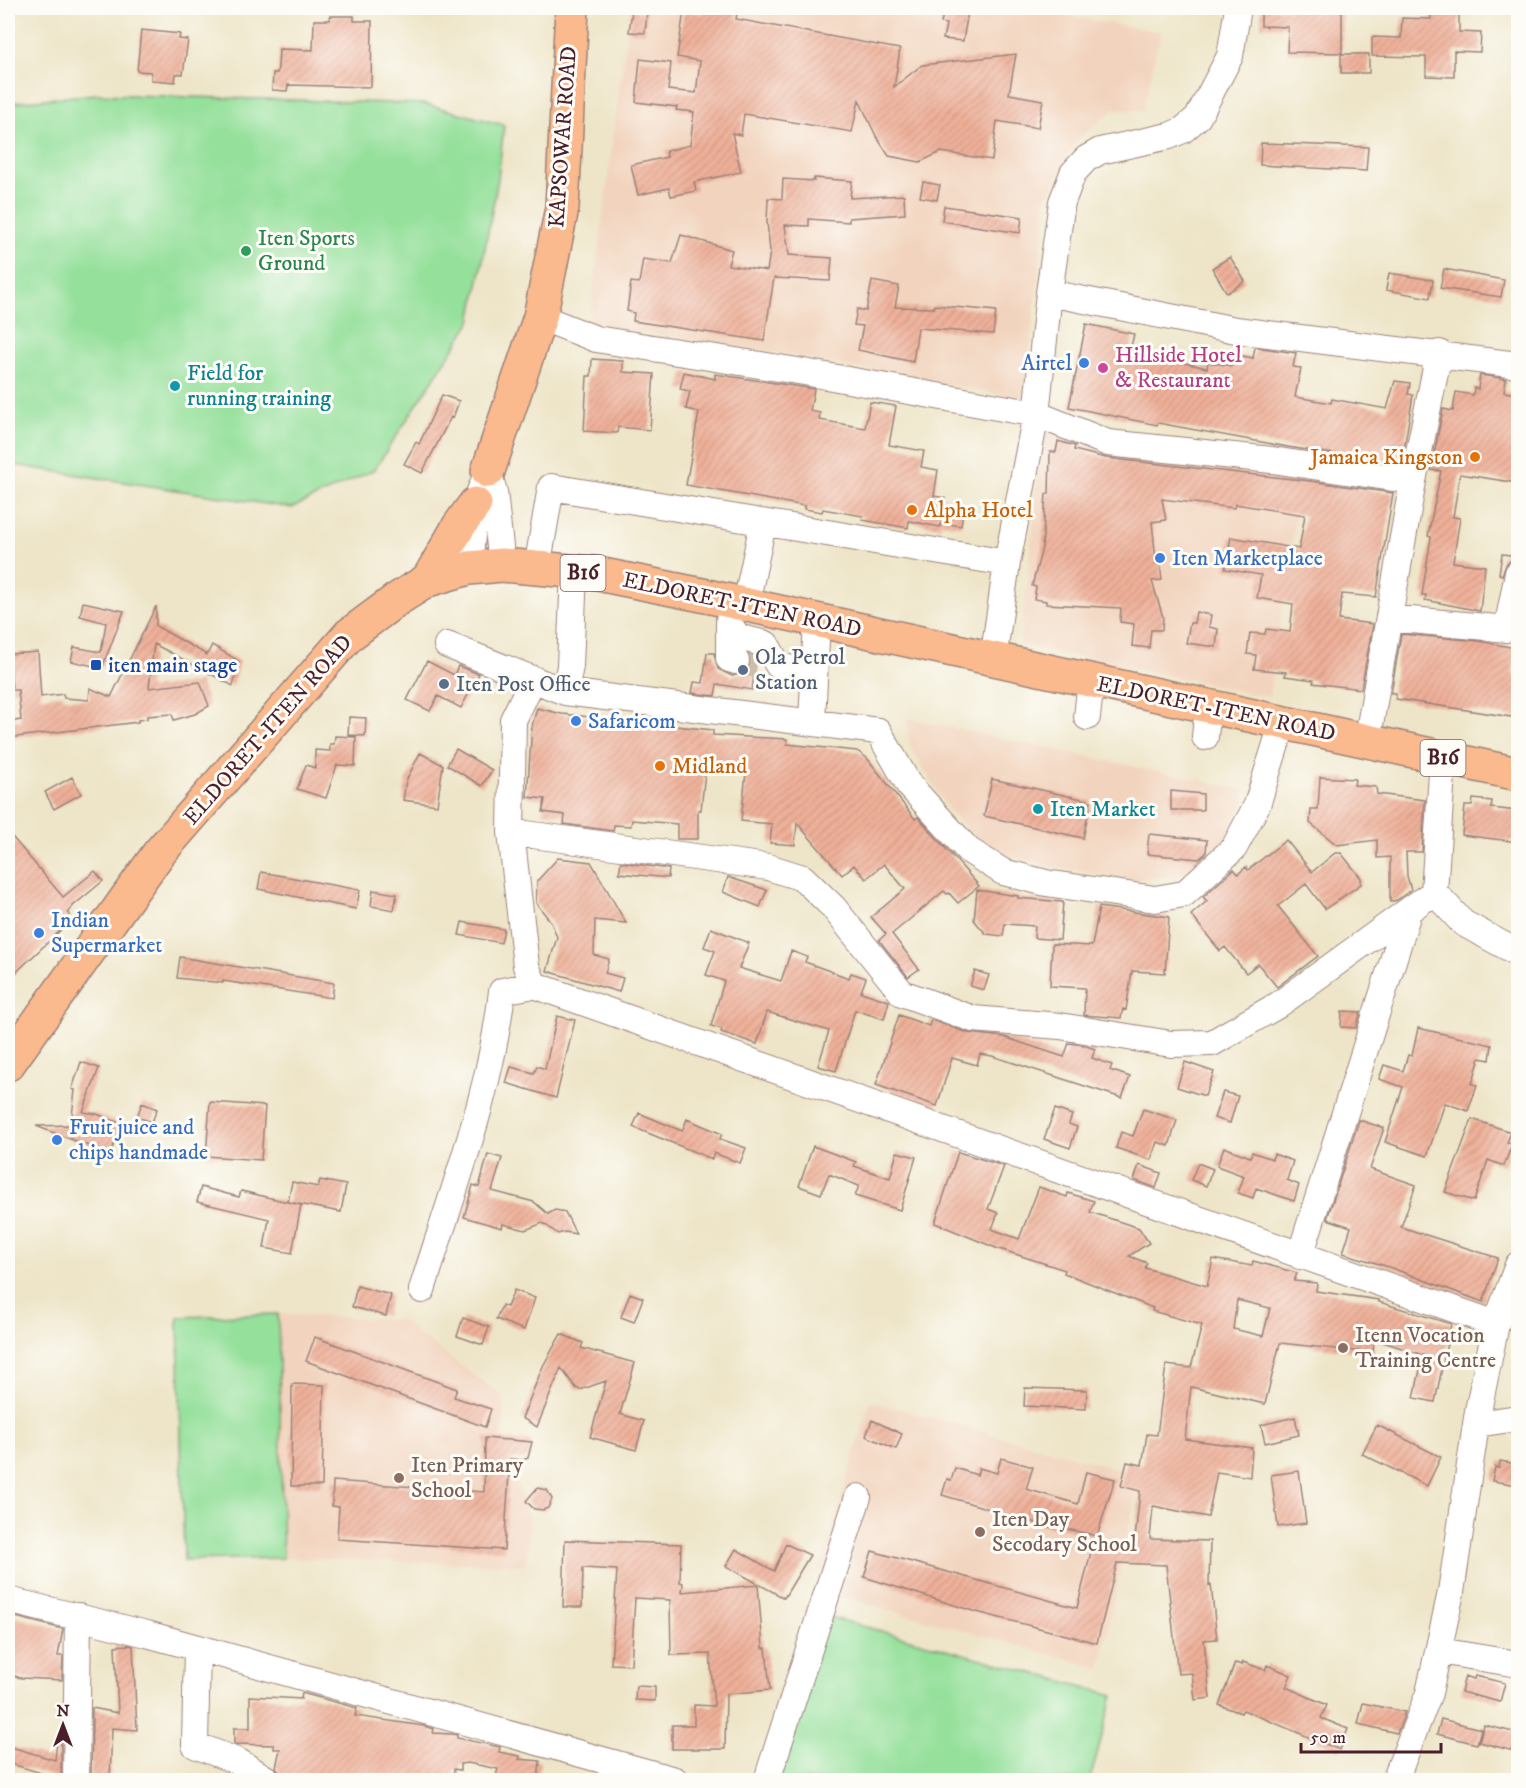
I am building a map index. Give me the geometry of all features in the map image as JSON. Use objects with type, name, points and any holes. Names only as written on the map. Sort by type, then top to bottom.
[{"type":"main road","name":"KAPSOWAR ROAD","points":[[488,471],[540,317],[562,208],[572,8]]},
{"type":"main road","points":[[428,580],[459,526],[475,504]]},
{"type":"main road","name":"ELDORET-ITEN ROAD","points":[[8,1061],[159,853],[334,652],[350,635],[396,600],[428,580],[469,568],[502,565],[574,572],[735,610],[817,621],[1091,681],[1206,722],[1283,722],[1367,742]]},
{"type":"main road","name":"B16","points":[[1367,742],[1518,774]]},
{"type":"street","points":[[993,660],[1007,563],[1036,414],[1049,293],[1062,202],[1073,173],[1086,159],[1100,151],[1169,136],[1183,130],[1198,117],[1230,56],[1238,8]]},
{"type":"street","points":[[1049,293],[1236,330],[1438,353],[1518,365]]},
{"type":"street","points":[[540,317],[596,339],[804,372],[1036,414],[1108,442],[1272,460],[1413,481]]},
{"type":"street","points":[[1367,742],[1438,353]]},
{"type":"street","points":[[488,471],[494,492],[502,565]]},
{"type":"street","name":"KAPSOWAR ROAD","points":[[469,568],[475,504],[488,471]]},
{"type":"street","points":[[537,568],[551,488],[1007,563]]},
{"type":"street","points":[[763,523],[735,610],[729,659],[814,676]]},
{"type":"street","points":[[565,692],[570,666],[574,572]]},
{"type":"street","points":[[1390,618],[1507,629],[1518,573]]},
{"type":"street","points":[[735,610],[738,636],[766,644],[757,663]]},
{"type":"street","points":[[812,721],[817,621]]},
{"type":"street","points":[[447,645],[565,692],[878,731],[909,785],[968,850],[1003,872],[1047,883],[1155,899],[1184,894],[1234,848],[1257,805],[1283,722]]},
{"type":"street","points":[[533,679],[513,720],[511,832],[526,966],[534,985]]},
{"type":"street","points":[[1087,717],[1091,681]]},
{"type":"street","points":[[1443,758],[1434,892],[1463,923],[1518,953]]},
{"type":"street","points":[[511,832],[768,867],[803,879],[833,906],[902,993],[973,1018],[1059,1026],[1171,1044],[1212,1043],[1278,1005],[1434,892]]},
{"type":"street","points":[[1300,1256],[1408,913]]},
{"type":"street","points":[[422,1290],[485,1089],[498,1028],[502,991],[534,985],[1496,1324]]},
{"type":"street","points":[[1395,1780],[1429,1693],[1451,1592],[1476,1424],[1496,1324],[1518,1265]]},
{"type":"street","points":[[1476,1424],[1518,1418]]},
{"type":"street","points":[[767,1780],[858,1497]]},
{"type":"street","points":[[8,1600],[197,1648],[675,1780]]},
{"type":"street","points":[[76,1780],[78,1616]]},
{"type":"street","points":[[197,1648],[195,1745],[239,1762],[268,1780]]},
{"type":"street","points":[[1438,1651],[1518,1664]]},
{"type":"shaded area","points":[[630,8],[1023,8],[1161,32],[1143,110],[1113,110],[1074,143],[1046,201],[1025,399],[769,352],[589,324]]},
{"type":"shaded area","name":"Iten Marketplace","points":[[1043,430],[1303,471],[1269,697],[1020,645]]},
{"type":"shaded area","points":[[907,718],[1245,790],[1244,804],[1216,858],[1193,870],[1165,877],[1127,880],[1044,865],[1001,854],[972,833],[948,809],[910,747]]},
{"type":"shaded area","name":"Iten Primary School","points":[[278,1314],[400,1320],[504,1397],[502,1435],[530,1521],[526,1565],[283,1558]]},
{"type":"shaded area","name":"Iten Day Secodary School","points":[[870,1401],[1140,1475],[1100,1668],[814,1589]]},
{"type":"green space","name":"Iten Sports Ground","points":[[95,94],[425,104],[504,125],[498,179],[471,322],[374,470],[292,508],[8,464],[8,103]]},
{"type":"green space","points":[[278,1314],[283,1558],[184,1560],[178,1317]]},
{"type":"green space","points":[[826,1616],[1113,1695],[1090,1780],[780,1780]]},
{"type":"building","points":[[704,8],[738,8],[736,19],[900,49],[894,87],[922,65],[1016,54],[1009,94],[1043,100],[1038,128],[997,121],[992,160],[941,152],[920,162],[889,156],[876,136],[859,100],[852,132],[744,114],[741,135],[732,133],[741,172],[694,182],[696,191],[671,196],[669,188],[638,195],[631,165],[667,157],[666,151],[690,145],[694,112],[676,110],[677,107],[636,102],[640,59],[671,63],[668,90],[696,93],[700,61],[677,57],[684,11],[703,14]]},
{"type":"building","points":[[944,8],[968,12],[963,41],[943,39],[946,24],[941,23]]},
{"type":"building","points":[[1261,8],[1342,11],[1342,53],[1287,52],[1288,27],[1261,26]]},
{"type":"building","points":[[1431,8],[1459,8],[1459,32],[1481,33],[1480,52],[1454,51],[1454,77],[1426,76],[1426,57],[1372,56],[1372,37],[1401,38],[1402,18],[1431,19]]},
{"type":"building","points":[[632,10],[647,12],[645,33],[629,32]]},
{"type":"building","points":[[330,16],[354,16],[354,21],[372,21],[371,87],[288,85],[287,91],[272,90],[273,73],[277,73],[279,49],[313,50],[314,20],[330,20]]},
{"type":"building","points":[[141,30],[180,34],[179,39],[188,40],[183,74],[176,74],[175,82],[151,80],[151,72],[137,71]]},
{"type":"building","points":[[1341,54],[1369,54],[1369,73],[1341,73]]},
{"type":"building","points":[[1261,143],[1368,147],[1366,171],[1260,165]]},
{"type":"building","points":[[814,178],[852,181],[850,198],[904,195],[905,214],[849,218],[849,222],[809,219],[809,226],[785,225],[789,255],[832,258],[830,281],[774,278],[764,341],[633,321],[634,313],[627,311],[631,282],[639,283],[643,259],[672,263],[681,235],[732,250],[728,265],[767,271],[770,251],[767,222],[768,198],[782,199],[783,179],[814,181]]},
{"type":"building","points":[[923,182],[940,185],[937,200],[920,197]]},
{"type":"building","points":[[944,206],[1022,217],[1020,233],[942,221]]},
{"type":"building","points":[[1230,257],[1245,281],[1227,293],[1212,268]]},
{"type":"building","points":[[1444,269],[1504,280],[1501,297],[1440,288]]},
{"type":"building","points":[[1389,273],[1433,280],[1430,298],[1386,290]]},
{"type":"building","points":[[872,281],[899,286],[895,307],[934,308],[934,305],[996,311],[993,334],[918,328],[913,362],[858,350],[863,326],[854,325],[857,309],[866,311]]},
{"type":"building","points":[[1086,324],[1134,334],[1130,351],[1207,368],[1208,362],[1231,366],[1233,354],[1253,358],[1255,347],[1296,353],[1293,367],[1301,368],[1295,397],[1331,403],[1332,399],[1387,409],[1395,381],[1410,383],[1408,394],[1413,395],[1402,461],[1387,458],[1387,462],[1288,447],[1158,423],[1157,425],[1069,407]]},
{"type":"building","points":[[592,359],[623,361],[623,372],[654,374],[650,430],[618,427],[617,433],[584,431],[587,376],[591,376]]},
{"type":"building","points":[[684,372],[715,379],[715,374],[814,389],[810,411],[820,413],[819,420],[865,428],[870,402],[896,406],[889,445],[924,451],[921,467],[938,470],[934,496],[945,498],[944,506],[963,510],[961,526],[941,523],[940,527],[909,521],[908,528],[862,520],[863,516],[823,509],[822,512],[804,509],[805,506],[686,485],[699,412],[686,409],[690,391],[680,389]]},
{"type":"building","points":[[1480,375],[1506,379],[1504,392],[1518,394],[1514,443],[1518,444],[1518,483],[1460,474],[1453,517],[1460,518],[1453,562],[1485,566],[1480,611],[1425,600],[1426,595],[1422,595],[1431,537],[1428,536],[1441,471],[1431,470],[1443,409],[1453,411],[1456,392],[1473,395],[1474,388],[1478,389]]},
{"type":"building","points":[[442,395],[459,401],[453,418],[451,417],[422,473],[404,464],[416,442],[419,444]]},
{"type":"building","points":[[1058,441],[1075,446],[1074,450],[1106,458],[1310,481],[1393,493],[1376,597],[1342,594],[1339,620],[1373,624],[1361,689],[1313,683],[1314,680],[1285,676],[1286,672],[1254,669],[1256,655],[1247,654],[1250,633],[1265,634],[1266,629],[1290,632],[1293,604],[1257,598],[1261,575],[1225,569],[1231,537],[1299,549],[1305,515],[1235,504],[1234,508],[1162,499],[1166,520],[1152,522],[1156,560],[1160,562],[1162,580],[1152,581],[1163,617],[1162,630],[1151,630],[1149,648],[1132,646],[1134,624],[1120,622],[1121,608],[1046,604],[1046,601],[1034,599],[1036,587],[1032,586],[1042,548],[1046,494],[1049,494],[1050,452],[1056,452]]},
{"type":"building","points":[[1502,554],[1518,556],[1518,558],[1507,563],[1502,575],[1499,574]]},
{"type":"building","points":[[83,602],[124,611],[102,668],[71,661],[74,647],[101,652],[106,623],[80,616]]},
{"type":"building","points":[[156,606],[156,626],[207,655],[212,645],[239,661],[233,686],[154,644],[149,688],[200,682],[209,706],[195,714],[174,720],[172,714],[147,716],[147,719],[138,720],[138,722],[8,738],[8,722],[21,720],[18,690],[12,690],[9,654],[38,652],[41,697],[63,694],[64,698],[89,700],[90,688],[111,697]]},
{"type":"building","points":[[1196,612],[1211,615],[1209,627],[1218,629],[1216,647],[1186,643],[1190,623],[1194,623]]},
{"type":"building","points":[[1401,634],[1479,641],[1516,648],[1513,675],[1518,676],[1518,718],[1396,699],[1396,693],[1391,693]]},
{"type":"building","points":[[707,653],[714,653],[718,669],[732,676],[746,672],[751,665],[750,655],[756,657],[752,690],[717,684],[715,696],[692,693],[694,682],[703,683]]},
{"type":"building","points":[[427,661],[454,675],[458,666],[479,674],[461,708],[438,696],[430,711],[407,700]]},
{"type":"building","points":[[537,708],[562,714],[713,730],[713,735],[787,739],[787,744],[857,751],[867,758],[915,819],[918,817],[979,886],[958,903],[944,891],[892,934],[919,969],[908,977],[879,940],[886,934],[871,917],[905,889],[884,864],[866,879],[854,865],[842,875],[797,823],[795,845],[770,843],[772,824],[741,821],[746,772],[705,772],[701,810],[698,810],[698,839],[677,839],[677,824],[632,820],[631,826],[614,825],[613,831],[564,824],[565,815],[543,812],[545,799],[527,797],[532,726]]},
{"type":"building","points":[[349,717],[366,718],[365,736],[348,735]]},
{"type":"building","points":[[335,736],[356,737],[355,766],[337,765],[326,798],[297,789],[306,765],[315,768],[315,750],[330,751],[330,744],[334,744]]},
{"type":"building","points":[[456,749],[492,770],[482,786],[447,765]]},
{"type":"building","points":[[420,753],[443,765],[437,805],[403,800],[406,781]]},
{"type":"building","points":[[72,777],[81,794],[54,809],[45,792]]},
{"type":"building","points":[[1320,777],[1355,779],[1354,785],[1376,787],[1377,794],[1425,800],[1422,852],[1406,852],[1407,876],[1411,890],[1397,900],[1390,902],[1390,857],[1377,858],[1377,840],[1337,845],[1310,823],[1311,809],[1318,809]]},
{"type":"building","name":"Iten Market","points":[[992,779],[1091,801],[1083,838],[984,816]]},
{"type":"building","points":[[1171,791],[1203,794],[1203,810],[1171,810]]},
{"type":"building","points":[[1473,799],[1492,801],[1491,808],[1518,811],[1518,842],[1462,835],[1465,806],[1472,806]]},
{"type":"building","points":[[8,832],[63,897],[95,871],[103,881],[73,906],[68,913],[70,915],[61,922],[65,926],[8,980]]},
{"type":"building","points":[[1149,834],[1207,840],[1206,853],[1199,859],[1147,854]]},
{"type":"building","points":[[1286,840],[1312,872],[1335,853],[1341,853],[1361,878],[1361,884],[1325,909],[1306,884],[1278,906],[1318,956],[1277,987],[1258,964],[1246,973],[1225,947],[1220,951],[1191,915],[1207,901],[1203,897],[1234,869],[1238,874],[1246,867],[1248,870]]},
{"type":"building","points":[[558,858],[591,862],[626,923],[595,920],[594,955],[609,959],[605,973],[623,978],[619,992],[547,971],[557,937],[551,922],[536,903],[537,881]]},
{"type":"building","points":[[621,862],[669,869],[668,878],[619,873]]},
{"type":"building","points":[[261,872],[360,890],[356,909],[258,889]]},
{"type":"building","points":[[728,877],[767,890],[760,907],[723,892]]},
{"type":"building","points":[[373,890],[397,894],[394,910],[371,906]]},
{"type":"building","points":[[977,890],[1018,896],[1018,898],[1063,902],[1060,940],[1034,938],[1035,926],[1005,924],[1003,936],[986,934],[974,920]]},
{"type":"building","points":[[1099,907],[1169,917],[1165,973],[1132,971],[1126,1010],[1123,1009],[1121,1018],[1084,1015],[1085,988],[1050,986],[1052,944],[1092,946]]},
{"type":"building","points":[[462,922],[504,929],[501,943],[459,935]]},
{"type":"building","points":[[711,928],[749,943],[739,968],[781,981],[791,951],[807,957],[805,962],[849,978],[851,973],[866,978],[861,992],[889,1001],[884,1019],[855,1010],[836,1071],[818,1066],[829,1031],[767,1012],[757,1044],[721,1032],[722,1029],[711,1026],[724,981],[706,975],[715,951],[704,947]]},
{"type":"building","points":[[180,957],[334,983],[332,998],[223,981],[223,983],[177,978]]},
{"type":"building","points":[[975,971],[989,975],[984,990],[970,986]]},
{"type":"building","points":[[1342,1011],[1361,1012],[1356,1028],[1341,1027]]},
{"type":"building","points":[[899,1015],[929,1026],[931,1020],[968,1033],[1004,1037],[1064,1057],[1069,1043],[1084,1045],[1095,1049],[1092,1058],[1112,1065],[1110,1070],[1130,1077],[1122,1098],[992,1056],[980,1054],[977,1065],[952,1058],[937,1106],[876,1085]]},
{"type":"building","points":[[557,1016],[575,1020],[556,1098],[506,1083],[511,1067],[534,1073],[537,1066],[545,1069]]},
{"type":"building","points":[[1418,1028],[1492,1045],[1490,1060],[1480,1058],[1472,1084],[1477,1085],[1468,1111],[1445,1103],[1427,1156],[1385,1142],[1403,1087],[1379,1079],[1384,1065],[1403,1071],[1408,1055],[1412,1056]]},
{"type":"building","points":[[81,1062],[99,1068],[83,1112],[97,1114],[122,1124],[110,1154],[36,1126],[71,1125],[75,1090],[72,1089]]},
{"type":"building","points":[[1185,1062],[1214,1072],[1205,1096],[1177,1087]]},
{"type":"building","points":[[1223,1092],[1238,1096],[1230,1123],[1214,1118]]},
{"type":"building","points":[[210,1102],[265,1106],[261,1160],[206,1156]]},
{"type":"building","points":[[142,1103],[157,1109],[152,1122],[137,1117]]},
{"type":"building","points":[[1055,1109],[1072,1115],[1069,1124],[1077,1127],[1070,1148],[1044,1139]]},
{"type":"building","points":[[1143,1109],[1177,1120],[1169,1146],[1157,1142],[1151,1160],[1116,1148],[1121,1132],[1133,1136]]},
{"type":"building","points":[[639,1113],[682,1131],[687,1119],[722,1134],[720,1139],[746,1148],[740,1163],[714,1153],[712,1159],[633,1127]]},
{"type":"building","points":[[1472,1119],[1511,1132],[1507,1143],[1512,1144],[1504,1166],[1488,1160],[1474,1201],[1445,1192]]},
{"type":"building","points":[[1359,1120],[1384,1128],[1370,1169],[1416,1185],[1401,1227],[1498,1258],[1483,1302],[1389,1267],[1343,1253],[1351,1227],[1327,1219]]},
{"type":"building","points":[[813,1146],[856,1162],[854,1166],[890,1178],[897,1152],[916,1157],[900,1210],[855,1196],[859,1186],[829,1174],[821,1194],[799,1186]]},
{"type":"building","points":[[1224,1147],[1250,1157],[1252,1152],[1272,1159],[1274,1154],[1293,1161],[1287,1180],[1299,1185],[1294,1201],[1256,1188],[1253,1198],[1238,1193],[1244,1176],[1217,1166]]},
{"type":"building","points":[[958,1152],[1004,1166],[988,1209],[998,1213],[992,1229],[1019,1239],[1039,1187],[1067,1197],[1068,1193],[1094,1201],[1090,1212],[1139,1228],[1149,1243],[1129,1256],[1147,1263],[1145,1268],[1207,1286],[1213,1259],[1252,1266],[1253,1261],[1297,1273],[1294,1281],[1317,1283],[1316,1291],[1379,1300],[1379,1302],[1451,1324],[1435,1402],[1414,1398],[1423,1355],[1374,1339],[1373,1353],[1280,1343],[1265,1404],[1191,1387],[1185,1439],[1252,1448],[1250,1477],[1217,1472],[1208,1517],[1153,1506],[1150,1539],[1210,1541],[1209,1586],[1211,1585],[1217,1639],[1204,1640],[1210,1698],[1195,1700],[1192,1673],[1178,1674],[1166,1565],[1117,1563],[1097,1643],[973,1611],[864,1577],[872,1551],[1077,1608],[1094,1540],[1131,1549],[1132,1538],[1135,1538],[1140,1491],[1121,1486],[1127,1462],[1142,1465],[1147,1434],[1157,1435],[1166,1365],[1191,1368],[1202,1325],[1152,1311],[1153,1308],[1064,1273],[1065,1270],[996,1248],[935,1223]],"holes":[[[1237,1300],[1270,1308],[1263,1336],[1233,1329]]]},
{"type":"building","points":[[488,1154],[502,1158],[492,1191],[534,1202],[548,1214],[555,1210],[565,1212],[576,1234],[565,1232],[558,1234],[543,1223],[525,1230],[503,1224],[502,1228],[464,1217],[473,1185],[479,1187]]},
{"type":"building","points":[[1198,1163],[1213,1169],[1206,1186],[1191,1180]]},
{"type":"building","points":[[1139,1165],[1161,1173],[1156,1188],[1134,1180]]},
{"type":"building","points":[[320,1180],[346,1185],[341,1212],[288,1202],[292,1182],[318,1187]]},
{"type":"building","points":[[201,1187],[239,1197],[241,1191],[301,1205],[292,1253],[264,1248],[269,1219],[197,1202]]},
{"type":"building","points":[[357,1286],[391,1295],[386,1316],[352,1307]]},
{"type":"building","points":[[514,1290],[535,1298],[524,1330],[496,1319],[502,1305],[507,1307]]},
{"type":"building","points":[[630,1293],[643,1298],[634,1322],[621,1317]]},
{"type":"building","points":[[463,1318],[489,1327],[483,1345],[457,1336]]},
{"type":"building","points":[[561,1334],[583,1343],[581,1348],[635,1363],[620,1414],[644,1421],[636,1450],[590,1437],[606,1381],[580,1390],[561,1368],[537,1427],[522,1418],[543,1366]]},
{"type":"building","points":[[315,1337],[457,1389],[454,1397],[491,1409],[485,1427],[306,1361]]},
{"type":"building","points":[[292,1384],[324,1385],[322,1486],[291,1486]]},
{"type":"building","points":[[1025,1388],[1087,1390],[1086,1409],[1024,1406]]},
{"type":"building","points":[[1295,1417],[1299,1435],[1265,1443],[1261,1425]]},
{"type":"building","points":[[872,1420],[902,1434],[896,1449],[866,1436]]},
{"type":"building","points":[[1377,1425],[1441,1457],[1427,1486],[1362,1454]]},
{"type":"building","points":[[485,1438],[532,1442],[528,1458],[510,1459],[504,1550],[337,1539],[339,1507],[332,1506],[333,1481],[484,1492]]},
{"type":"building","points":[[1001,1458],[1033,1467],[1026,1489],[1078,1504],[1086,1472],[1115,1479],[1097,1536],[1055,1526],[1054,1528],[942,1495],[947,1479],[951,1480],[955,1468],[977,1475],[979,1468],[997,1473]]},
{"type":"building","points":[[1500,1461],[1517,1464],[1518,1485],[1492,1481],[1495,1467],[1499,1468]]},
{"type":"building","points":[[1299,1471],[1306,1523],[1278,1527],[1271,1475]]},
{"type":"building","points":[[537,1488],[547,1490],[552,1499],[548,1508],[534,1509],[526,1501]]},
{"type":"building","points":[[565,1540],[681,1544],[682,1592],[758,1585],[763,1648],[766,1648],[770,1690],[726,1694],[725,1749],[672,1749],[672,1725],[694,1725],[694,1705],[714,1706],[710,1654],[671,1655],[670,1600],[635,1598],[631,1665],[611,1664],[617,1570],[583,1568],[582,1607],[563,1607]]},
{"type":"building","points":[[786,1544],[810,1555],[784,1598],[726,1566],[736,1549],[774,1571]]},
{"type":"building","points":[[8,1615],[63,1629],[58,1656],[63,1656],[62,1680],[21,1678],[8,1674]]},
{"type":"building","points":[[115,1646],[133,1646],[137,1730],[112,1728],[110,1780],[91,1780],[92,1708],[118,1713]]},
{"type":"building","points":[[1243,1662],[1265,1670],[1267,1665],[1291,1675],[1286,1687],[1327,1705],[1321,1718],[1348,1729],[1340,1750],[1243,1710],[1241,1713],[1219,1705],[1235,1663],[1242,1665]]},
{"type":"building","points":[[1465,1676],[1505,1683],[1500,1702],[1461,1692]]},
{"type":"building","points":[[636,1686],[655,1687],[655,1701],[635,1700]]},
{"type":"building","points":[[302,1693],[357,1708],[355,1716],[424,1726],[434,1729],[433,1733],[457,1735],[457,1738],[500,1747],[499,1752],[520,1756],[519,1759],[540,1761],[538,1780],[495,1780],[498,1769],[468,1763],[460,1764],[460,1770],[454,1769],[453,1780],[298,1780],[282,1777],[276,1767],[280,1749],[274,1749],[274,1745],[234,1744],[234,1728],[250,1728],[250,1696],[301,1699]]},
{"type":"building","points":[[1363,1703],[1405,1712],[1397,1733],[1358,1724]]},
{"type":"building","points":[[1441,1719],[1481,1729],[1477,1744],[1437,1734]]},
{"type":"building","points":[[1484,1725],[1518,1733],[1518,1752],[1479,1742]]},
{"type":"building","points":[[57,1742],[61,1742],[61,1779],[8,1763],[8,1746],[55,1760]]},
{"type":"tunnel","points":[[736,661],[757,665]]},
{"type":"place","name":"Iten Sports Ground","points":[[246,251]]},
{"type":"place","name":"Airtel","points":[[1084,363]]},
{"type":"place","name":"Hillside Hotel & Restaurant","points":[[1103,368]]},
{"type":"place","name":"Field for running training","points":[[175,386]]},
{"type":"place","name":"Jamaica Kingston","points":[[1475,457]]},
{"type":"place","name":"Alpha Hotel","points":[[912,510]]},
{"type":"place","name":"Iten Marketplace","points":[[1160,558]]},
{"type":"place","name":"iten main stage","points":[[96,665]]},
{"type":"place","name":"Ola Petrol Station","points":[[743,670]]},
{"type":"place","name":"Iten Post Office","points":[[444,684]]},
{"type":"place","name":"Safaricom","points":[[576,721]]},
{"type":"place","name":"Midland","points":[[660,766]]},
{"type":"place","name":"Iten Market","points":[[1038,809]]},
{"type":"place","name":"Indian Supermarket","points":[[39,933]]},
{"type":"place","name":"Fruit juice and chips handmade","points":[[57,1140]]},
{"type":"place","name":"Itenn Vocation Training Centre","points":[[1343,1348]]},
{"type":"place","name":"Iten Primary School","points":[[399,1478]]},
{"type":"place","name":"Iten Day Secodary School","points":[[980,1532]]}]
